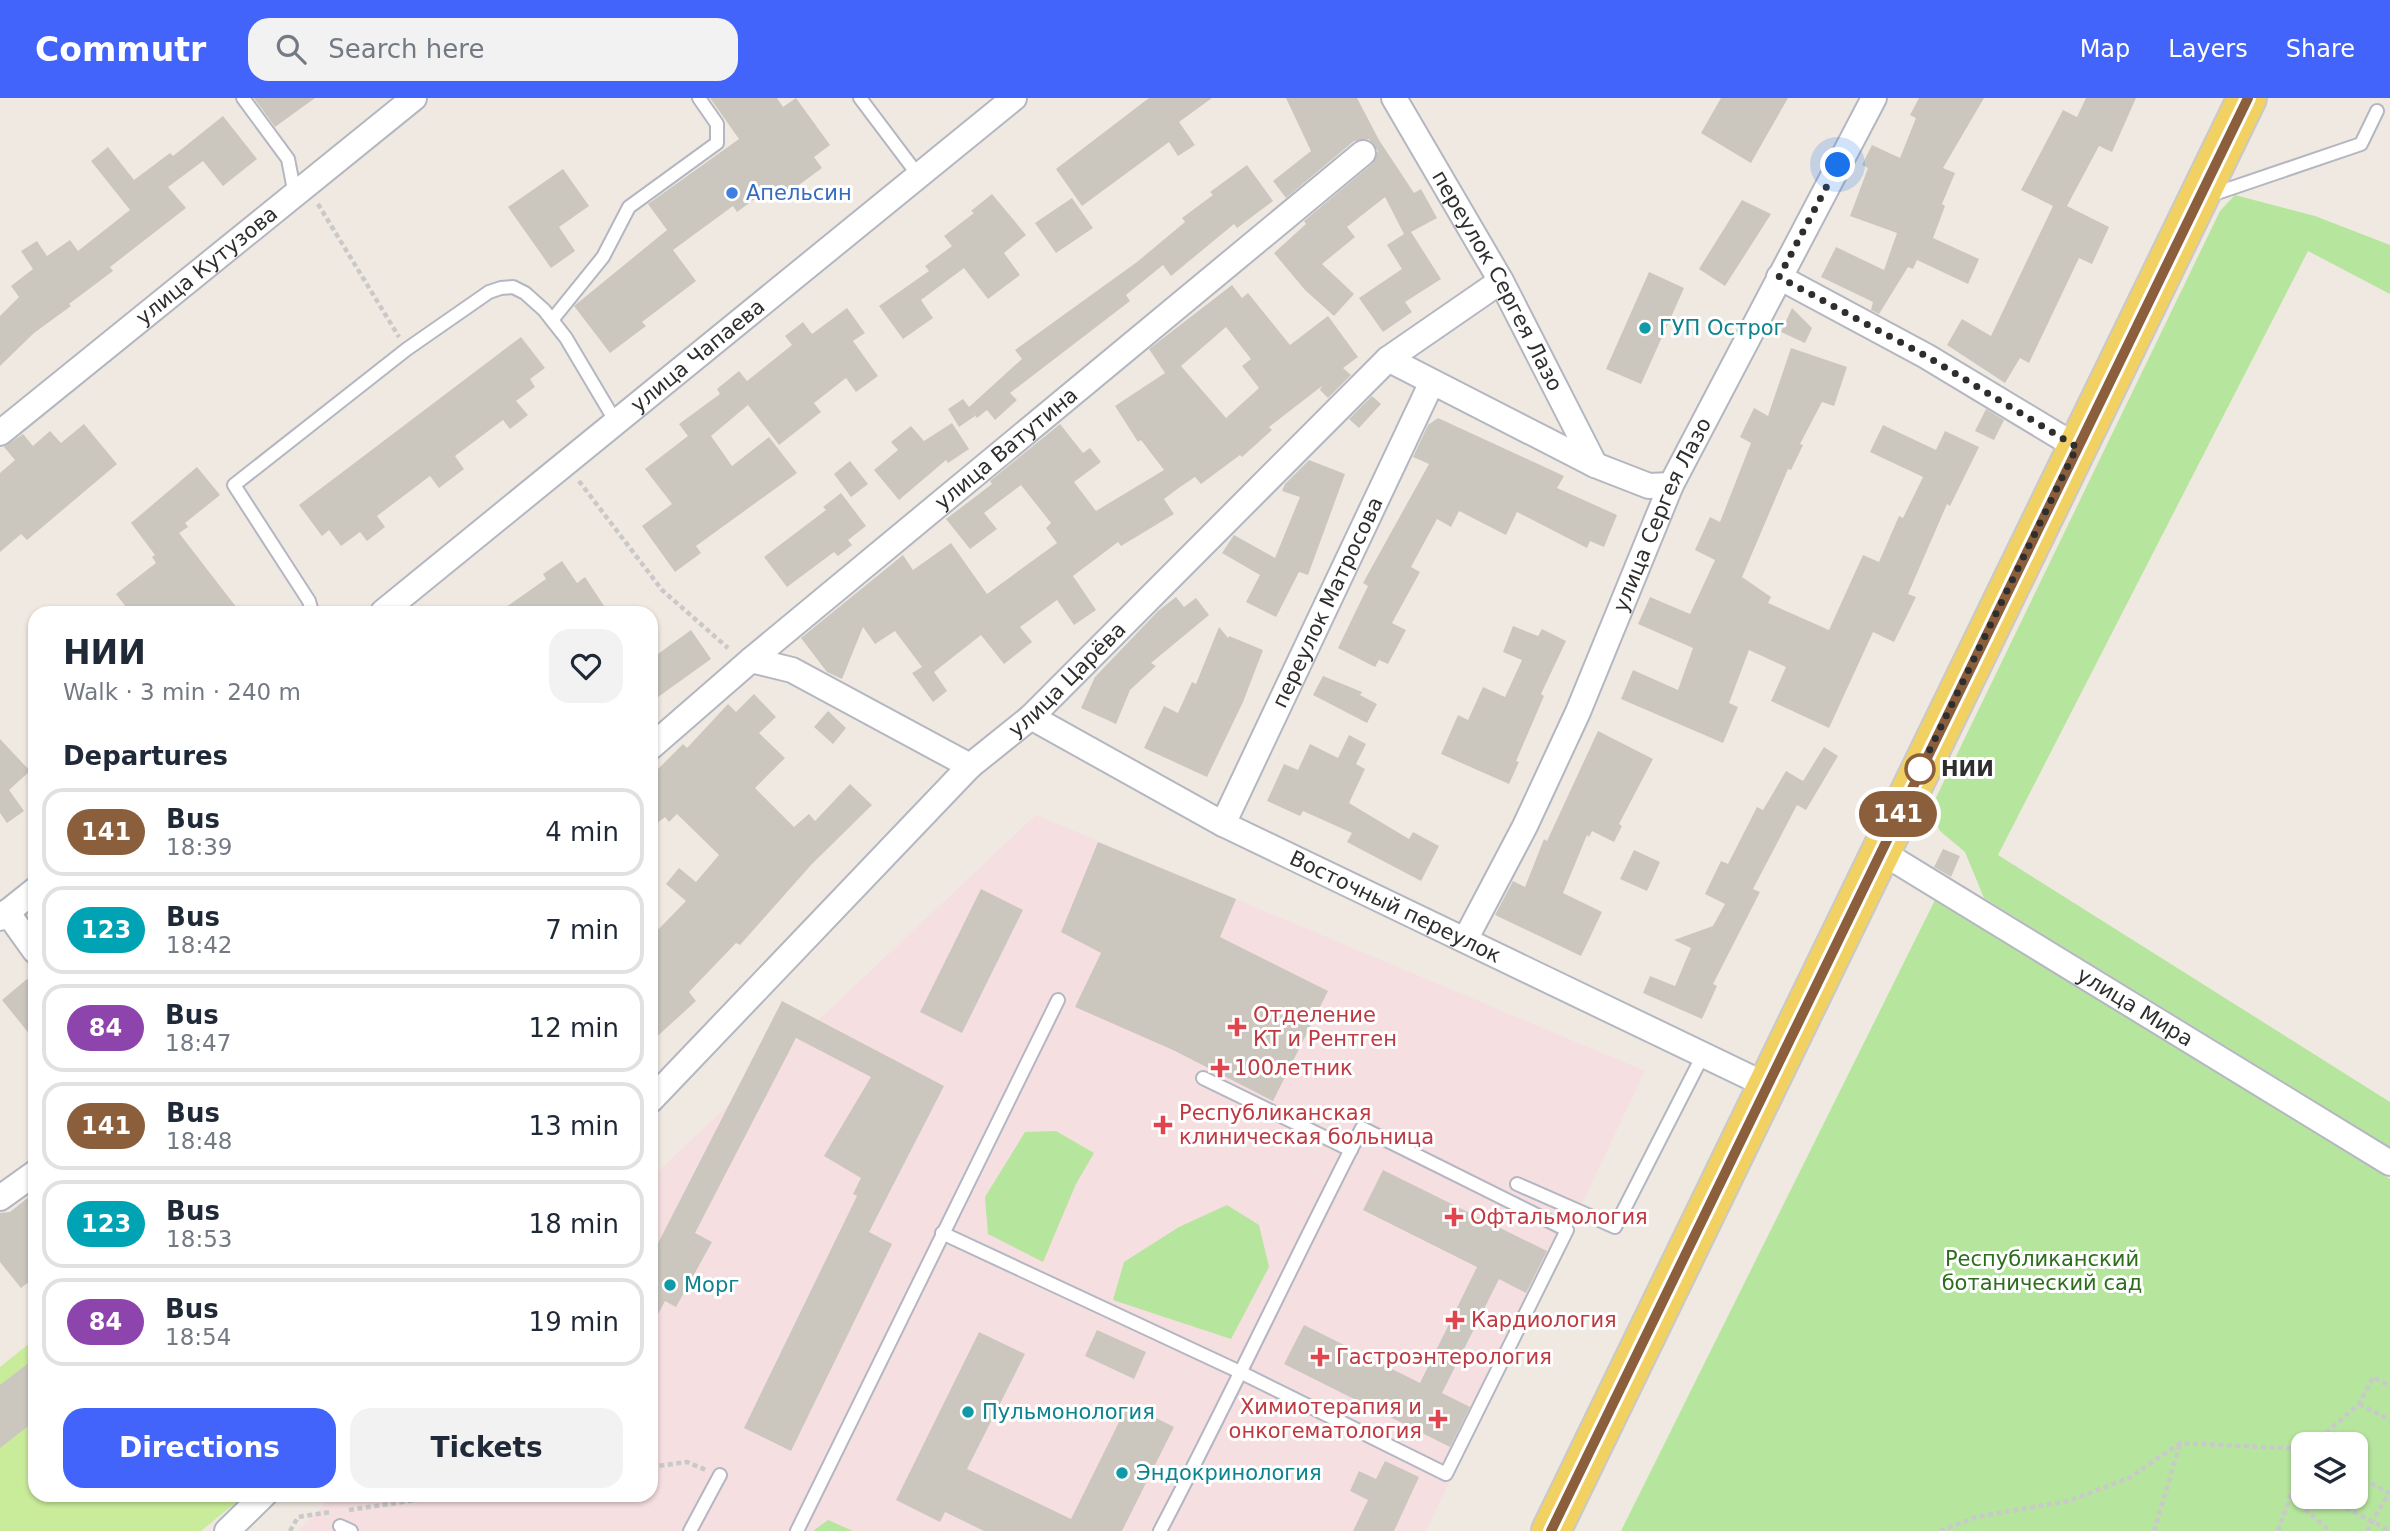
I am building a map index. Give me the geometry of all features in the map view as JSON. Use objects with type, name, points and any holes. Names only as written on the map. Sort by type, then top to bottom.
[{"type":"main road","points":[[1551,1531],[2248,98]]},
{"type":"street","name":"улица Кутузова","points":[[0,433],[414,98]]},
{"type":"street","name":"улица Чапаева","points":[[390,606],[1014,98]]},
{"type":"street","name":"переулок Сергея Лазо","points":[[1394,98],[1501,281],[1595,465]]},
{"type":"street","name":"улица Сергея Лазо","points":[[1465,940],[1519,838],[1578,712],[1671,485],[1874,98]]},
{"type":"street","name":"улица Ватутина","points":[[658,741],[751,660],[1363,153]]},
{"type":"street","points":[[1779,277],[1926,356],[2077,447]]},
{"type":"street","name":"улица Царёва","points":[[658,1093],[970,766],[1031,717],[1388,359],[1501,281]]},
{"type":"street","points":[[1388,359],[1595,465],[1649,486],[1671,485]]},
{"type":"street","name":"переулок Матросова","points":[[1223,824],[1432,382]]},
{"type":"street","points":[[751,660],[792,670],[970,766]]},
{"type":"street","name":"Восточный переулок","points":[[1031,717],[1223,824],[1766,1085]]},
{"type":"street","name":"улица Мира","points":[[1880,851],[2390,1163]]},
{"type":"street","points":[[28,896],[4,915],[28,943]]},
{"type":"street","points":[[0,1198],[28,1178]]},
{"type":"street","points":[[227,1531],[257,1502]]},
{"type":"lane","points":[[243,98],[288,159],[301,190]]},
{"type":"lane","points":[[552,320],[603,257],[629,207],[717,143],[717,124],[699,98]]},
{"type":"lane","points":[[860,98],[918,175]]},
{"type":"lane","points":[[2198,199],[2361,144],[2377,111]]},
{"type":"lane","points":[[310,606],[234,485],[407,349],[489,292],[513,287],[525,293],[552,320],[617,424]]},
{"type":"lane","points":[[797,1531],[1058,1000]]},
{"type":"lane","points":[[1517,1184],[1615,1227],[1703,1055]]},
{"type":"lane","points":[[1203,1078],[1351,1150]]},
{"type":"lane","points":[[943,1233],[1240,1372],[1446,1474],[1567,1230],[1362,1128],[1240,1372],[1160,1531]]},
{"type":"lane","points":[[690,1531],[720,1475]]},
{"type":"path","points":[[301,190],[407,349]]},
{"type":"path","points":[[567,463],[662,590],[718,642],[751,660]]},
{"type":"path","points":[[2327,1432],[2359,1404],[2373,1377],[2390,1386]]},
{"type":"path","points":[[2359,1404],[2390,1420]]},
{"type":"path","points":[[1940,1531],[1976,1517],[2068,1501],[2129,1478],[2180,1443],[2291,1448]]},
{"type":"path","points":[[2154,1531],[2180,1443]]},
{"type":"path","points":[[658,1466],[687,1462],[720,1475]]},
{"type":"path","points":[[2367,1531],[2390,1492],[2368,1481]]},
{"type":"path","points":[[2278,1531],[2291,1500]]},
{"type":"path","points":[[290,1531],[298,1517],[401,1502]]},
{"type":"path","points":[[2305,1509],[2330,1531]]},
{"type":"path","points":[[2348,1509],[2390,1531]]},
{"type":"shaded area","name":"Республиканская клиническая больница","points":[[1036,815],[1645,1071],[1426,1531],[298,1531],[327,1502],[658,1502],[658,1171]]},
{"type":"green space","points":[[2235,195],[2315,216],[2390,245],[2390,294],[2308,251],[1998,855],[2390,1102],[2390,1147],[1984,898],[1965,852],[1940,831],[1930,810],[2220,211]]},
{"type":"green space","name":"Республиканский ботанический сад","points":[[1936,898],[2390,1179],[2390,1531],[1621,1531]]},
{"type":"green space","points":[[1056,1131],[1094,1153],[1076,1184],[1043,1262],[988,1234],[985,1197],[1025,1132]]},
{"type":"green space","points":[[1227,1205],[1259,1225],[1269,1267],[1231,1339],[1113,1300],[1124,1262],[1179,1227]]},
{"type":"green space","points":[[28,1345],[28,1502],[236,1502],[201,1531],[0,1531],[0,1367]]},
{"type":"green space","points":[[828,1520],[853,1531],[813,1531]]},
{"type":"building","points":[[254,98],[315,98],[275,127]]},
{"type":"building","points":[[710,98],[777,98],[783,107],[796,98],[830,145],[814,157],[822,168],[777,201],[768,189],[737,212],[733,206],[673,250],[696,281],[642,322],[646,326],[610,353],[574,306],[667,230],[648,204],[739,139]]},
{"type":"building","points":[[1149,98],[1212,98],[1179,122],[1195,145],[1178,156],[1169,142],[1082,206],[1056,169]]},
{"type":"building","points":[[1286,98],[1357,98],[1379,140],[1414,193],[1421,189],[1437,218],[1411,232],[1441,279],[1405,302],[1412,312],[1383,332],[1359,298],[1402,269],[1387,245],[1404,234],[1385,197],[1347,227],[1355,237],[1322,264],[1354,294],[1334,316],[1305,290],[1274,253],[1306,224],[1304,221],[1372,164],[1378,151],[1369,139],[1354,141],[1286,198],[1273,181],[1311,151]]},
{"type":"building","points":[[1721,98],[1788,98],[1751,163],[1701,133]]},
{"type":"building","points":[[1919,98],[1984,98],[1943,168],[1955,173],[1942,204],[1945,206],[1933,238],[1979,259],[1968,284],[1917,260],[1913,269],[1908,267],[1879,314],[1871,310],[1873,302],[1821,277],[1836,247],[1884,270],[1897,233],[1850,216],[1868,168],[1862,165],[1872,145],[1900,158],[1916,118],[1910,115]]},
{"type":"building","points":[[2086,98],[2136,98],[2112,152],[2099,146],[2067,206],[2109,227],[2092,264],[2079,258],[2029,363],[2020,358],[2005,383],[1947,345],[1962,319],[1991,336],[2053,206],[2021,190],[2063,110],[2077,117]]},
{"type":"building","points":[[223,116],[257,159],[223,186],[203,161],[168,187],[186,208],[110,267],[113,271],[34,333],[0,366],[0,316],[19,297],[11,286],[33,269],[21,251],[37,241],[47,256],[70,240],[78,251],[130,210],[91,161],[108,147],[134,180],[170,153],[173,156]]},
{"type":"building","points":[[1247,165],[1273,201],[1237,228],[1234,224],[1171,276],[1163,265],[1126,295],[1130,301],[1010,393],[1017,400],[995,420],[987,410],[977,418],[971,411],[975,416],[959,427],[948,409],[963,399],[969,407],[1022,359],[1015,350],[1137,262],[1185,222],[1182,218],[1213,195],[1210,192]]},
{"type":"building","points":[[563,169],[589,206],[559,227],[575,251],[551,268],[508,207]]},
{"type":"building","points":[[992,194],[1026,235],[1004,253],[1020,275],[988,299],[964,268],[921,300],[933,318],[903,339],[879,306],[929,271],[925,266],[952,246],[944,236],[974,213],[971,211]]},
{"type":"building","points":[[1072,198],[1093,228],[1056,253],[1035,223]]},
{"type":"building","points":[[1742,200],[1771,214],[1725,286],[1699,269]]},
{"type":"building","name":"ГУП Острог","points":[[1649,272],[1684,288],[1641,384],[1606,369]]},
{"type":"building","points":[[1232,285],[1242,298],[1248,293],[1290,345],[1328,316],[1358,357],[1343,368],[1351,375],[1328,398],[1320,390],[1322,386],[1269,427],[1272,430],[1242,457],[1240,455],[1201,484],[1195,477],[1164,499],[1174,514],[1121,546],[1118,542],[1073,576],[1096,610],[1074,625],[1057,600],[1020,627],[1032,642],[1004,664],[981,635],[934,672],[947,691],[933,702],[912,673],[922,667],[895,631],[875,644],[863,627],[842,679],[827,672],[801,638],[903,555],[913,570],[951,543],[987,594],[1057,543],[1046,528],[1051,523],[1021,485],[984,513],[997,529],[970,549],[946,519],[992,484],[990,481],[1060,424],[1083,453],[1090,448],[1101,462],[1074,482],[1096,511],[1164,470],[1141,440],[1138,442],[1115,406],[1165,373],[1149,349]],"holes":[[[1226,327],[1251,359],[1242,366],[1259,388],[1226,418],[1181,366]]]},
{"type":"building","points":[[847,308],[865,333],[853,341],[878,376],[856,392],[846,378],[814,403],[821,412],[779,445],[748,405],[711,436],[732,466],[769,437],[797,473],[696,546],[701,553],[675,572],[642,526],[672,504],[645,469],[688,436],[679,424],[720,394],[717,389],[739,371],[747,381],[792,345],[785,336],[803,322],[812,334]]},
{"type":"building","points":[[1792,308],[1812,328],[1805,343],[1781,332]]},
{"type":"building","points":[[521,337],[545,368],[530,379],[535,387],[516,401],[528,415],[510,429],[503,420],[455,456],[464,469],[439,488],[430,476],[377,516],[385,527],[367,541],[360,532],[341,546],[329,530],[322,536],[299,505]]},
{"type":"building","points":[[1791,348],[1847,367],[1834,406],[1822,402],[1800,444],[1803,445],[1791,470],[1788,469],[1742,577],[1771,597],[1768,603],[1829,630],[1863,555],[1879,562],[1899,516],[1903,518],[1923,477],[1870,452],[1883,425],[1936,450],[1945,431],[1979,447],[1950,506],[1947,504],[1908,594],[1916,597],[1894,642],[1873,632],[1829,728],[1771,701],[1786,667],[1749,650],[1729,703],[1738,707],[1723,743],[1621,699],[1633,670],[1678,690],[1693,648],[1638,624],[1650,597],[1690,614],[1715,560],[1695,550],[1710,517],[1720,522],[1751,443],[1740,437],[1754,408],[1768,416]]},
{"type":"building","points":[[1372,396],[1381,404],[1359,428],[1349,419]]},
{"type":"building","points":[[1986,409],[2004,420],[1994,440],[1975,431]]},
{"type":"building","points":[[1438,418],[1564,476],[1557,488],[1617,515],[1604,547],[1590,541],[1587,548],[1517,512],[1506,535],[1459,511],[1451,527],[1437,519],[1411,567],[1420,572],[1392,623],[1406,630],[1388,664],[1379,660],[1375,667],[1338,648],[1368,586],[1363,583],[1429,464],[1413,457],[1428,425]]},
{"type":"building","points":[[952,423],[969,449],[948,463],[946,460],[899,500],[874,470],[898,450],[891,442],[911,426],[924,441]]},
{"type":"building","points":[[84,424],[117,464],[27,540],[21,534],[0,552],[0,473],[15,460],[4,447],[23,434],[33,446],[50,431],[61,443]]},
{"type":"building","points":[[1309,460],[1345,474],[1308,575],[1299,572],[1276,617],[1246,602],[1260,575],[1222,553],[1234,535],[1275,558],[1300,497],[1282,491],[1285,484]]},
{"type":"building","points":[[850,461],[868,484],[851,497],[834,474]]},
{"type":"building","points":[[197,467],[220,495],[185,523],[188,527],[179,533],[235,606],[125,606],[116,594],[156,563],[152,557],[155,555],[131,523]]},
{"type":"building","points":[[841,493],[866,526],[848,540],[852,545],[838,556],[834,552],[787,587],[764,557],[826,510],[823,507]]},
{"type":"building","points":[[562,561],[577,583],[585,577],[604,606],[508,606],[546,579],[543,574]]},
{"type":"building","points":[[1176,597],[1184,607],[1196,598],[1209,615],[1151,663],[1156,666],[1130,690],[1116,724],[1081,708],[1095,677],[1158,611]]},
{"type":"building","points":[[1513,626],[1538,636],[1542,629],[1566,641],[1541,694],[1544,696],[1509,784],[1441,754],[1458,715],[1468,720],[1483,687],[1505,697],[1522,660],[1503,652]]},
{"type":"building","points":[[1219,627],[1228,638],[1229,636],[1263,650],[1243,702],[1207,777],[1144,748],[1164,706],[1178,713],[1192,682],[1196,684]]},
{"type":"building","points":[[691,630],[711,659],[658,697],[658,654]]},
{"type":"building","points":[[1323,676],[1362,692],[1360,695],[1377,704],[1367,723],[1313,695]]},
{"type":"building","points":[[754,694],[776,717],[759,733],[785,758],[755,788],[794,827],[809,814],[815,821],[850,784],[872,805],[811,865],[740,945],[736,943],[689,992],[696,1001],[658,1036],[658,930],[686,901],[666,884],[679,868],[696,882],[719,855],[677,814],[669,822],[665,817],[658,822],[658,769],[683,744],[687,748],[728,704],[736,712]]},
{"type":"building","points":[[828,711],[846,728],[833,744],[814,727]]},
{"type":"building","points":[[1598,731],[1653,759],[1619,824],[1622,826],[1614,842],[1592,831],[1589,837],[1587,835],[1563,893],[1602,912],[1581,956],[1495,915],[1513,881],[1525,887],[1544,839],[1547,841]]},
{"type":"building","points":[[1349,735],[1366,744],[1356,764],[1365,769],[1349,803],[1409,839],[1413,832],[1439,846],[1421,881],[1347,842],[1352,833],[1303,811],[1300,816],[1267,801],[1284,764],[1298,770],[1310,744],[1338,758]]},
{"type":"building","points":[[0,739],[28,769],[28,773],[9,790],[24,811],[7,823],[0,813]]},
{"type":"building","points":[[1824,747],[1838,756],[1806,810],[1797,805],[1753,889],[1760,892],[1713,984],[1717,986],[1702,1019],[1643,993],[1650,976],[1675,986],[1691,948],[1674,940],[1713,926],[1725,904],[1705,894],[1721,861],[1728,864],[1757,807],[1763,810],[1786,771],[1803,781]]},
{"type":"building","points":[[1098,842],[1236,899],[1220,937],[1328,991],[1273,1101],[1173,1050],[1075,1007],[1101,953],[1061,932]]},
{"type":"building","points":[[1943,849],[1960,856],[1951,877],[1934,867]]},
{"type":"building","points":[[1634,850],[1660,862],[1647,891],[1620,879]]},
{"type":"building","points":[[981,889],[1023,910],[962,1033],[920,1012]]},
{"type":"building","points":[[27,979],[28,1032],[2,1000]]},
{"type":"building","points":[[782,1001],[944,1086],[869,1232],[892,1244],[791,1451],[744,1428],[857,1196],[853,1194],[861,1178],[824,1156],[871,1077],[796,1038],[695,1233],[712,1242],[676,1307],[665,1301],[658,1314],[658,1243]]},
{"type":"building","points":[[1383,1170],[1547,1251],[1526,1293],[1499,1279],[1442,1393],[1470,1407],[1450,1447],[1284,1364],[1304,1325],[1420,1383],[1477,1267],[1363,1210]]},
{"type":"building","points":[[28,1198],[28,1282],[21,1288],[0,1262],[0,1213],[10,1212]]},
{"type":"building","points":[[1097,1330],[1146,1352],[1134,1379],[1085,1356]]},
{"type":"building","points":[[979,1332],[1025,1354],[967,1469],[1071,1519],[1128,1404],[1174,1427],[1122,1531],[984,1531],[945,1512],[940,1522],[896,1500]]},
{"type":"building","points":[[28,1363],[28,1426],[0,1448],[0,1385]]},
{"type":"building","points":[[1385,1461],[1419,1477],[1394,1531],[1353,1531],[1368,1500],[1350,1491],[1359,1471],[1376,1479]]},
{"type":"bus line","name":"141","points":[[1551,1531],[2248,98]]},
{"type":"place","name":"Апельсин","points":[[732,193]]},
{"type":"place","name":"ГУП Острог","points":[[1645,328]]},
{"type":"place","name":"НИИ","points":[[1920,769]]},
{"type":"place","name":"Отделение КТ и Рентген","points":[[1237,1027]]},
{"type":"place","name":"100летник","points":[[1220,1068]]},
{"type":"place","name":"Республиканская клиническая больница","points":[[1163,1125]]},
{"type":"place","name":"Офтальмология","points":[[1454,1217]]},
{"type":"place","name":"Морг","points":[[670,1285]]},
{"type":"place","name":"Кардиология","points":[[1455,1320]]},
{"type":"place","name":"Гастроэнтерология","points":[[1320,1357]]},
{"type":"place","name":"Пульмонология","points":[[968,1412]]},
{"type":"place","name":"Химиотерапия и онкогематология","points":[[1438,1419]]},
{"type":"place","name":"Эндокринология","points":[[1122,1473]]},
{"type":"route","points":[[1838,165],[1779,277],[1926,356],[2077,447],[1919,772],[1920,769]]}]
